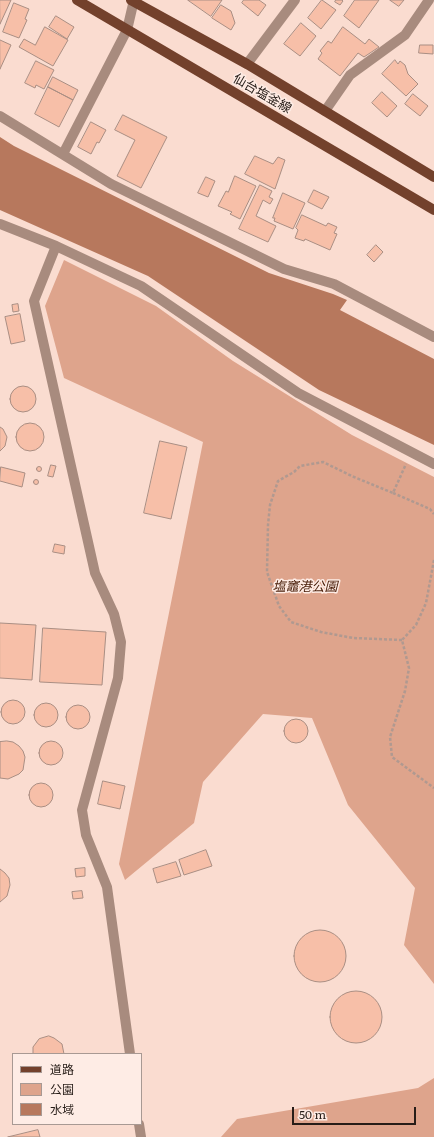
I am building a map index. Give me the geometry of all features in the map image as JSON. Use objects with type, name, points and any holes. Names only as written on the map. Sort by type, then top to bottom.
[{"type":"main road","name":"仙台塩釜線","points":[[76,0],[434,210]]},
{"type":"main road","name":"仙台塩釜線","points":[[133,0],[247,64],[434,177]]},
{"type":"street","points":[[63,154],[127,30],[133,0]]},
{"type":"street","points":[[247,64],[295,0]]},
{"type":"street","points":[[326,111],[350,75],[405,35],[429,0]]},
{"type":"street","points":[[0,116],[118,188],[284,269],[334,284],[434,337]]},
{"type":"street","points":[[0,224],[56,246],[141,286],[298,393],[434,464]]},
{"type":"street","points":[[56,246],[34,301],[95,573],[114,614],[121,642],[118,678],[82,810],[86,835],[107,887],[130,1053]]},
{"type":"street","points":[[139,1125],[141,1137]]},
{"type":"path","points":[[393,493],[411,452]]},
{"type":"path","points":[[434,514],[430,509],[354,477],[323,462],[300,466],[294,472],[278,481],[270,505],[266,555],[267,572],[279,606],[291,622],[321,632],[353,638],[402,640],[416,625],[426,603],[434,560]]},
{"type":"path","points":[[402,640],[409,668],[405,691],[390,737],[392,757],[434,788]]},
{"type":"green space","name":"塩竈港公園","points":[[64,260],[156,306],[233,361],[352,435],[434,477],[434,984],[404,945],[415,888],[348,805],[312,718],[263,714],[203,782],[194,823],[125,880],[119,864],[203,442],[64,378],[45,306]]},
{"type":"green space","points":[[434,1078],[434,1137],[221,1137],[237,1119],[418,1088]]},
{"type":"water","points":[[0,137],[14,146],[269,273],[347,300],[340,310],[434,359],[434,445],[319,390],[148,276],[0,210]]},
{"type":"building","points":[[0,0],[11,0],[0,24]]},
{"type":"building","points":[[188,0],[222,0],[211,16]]},
{"type":"building","points":[[244,0],[259,0],[266,5],[258,16],[242,3]]},
{"type":"building","points":[[322,0],[336,10],[321,29],[308,18]]},
{"type":"building","points":[[336,0],[343,1],[340,5],[335,2]]},
{"type":"building","points":[[355,0],[379,0],[359,28],[344,16]]},
{"type":"building","points":[[390,0],[404,0],[399,6]]},
{"type":"building","points":[[14,3],[29,9],[25,19],[27,20],[19,38],[3,32]]},
{"type":"building","points":[[221,5],[231,11],[235,23],[231,30],[212,18]]},
{"type":"building","points":[[56,16],[74,27],[67,39],[49,27]]},
{"type":"building","points":[[301,23],[316,36],[300,56],[284,44]]},
{"type":"building","points":[[45,27],[68,40],[53,66],[19,47],[24,39],[35,45]]},
{"type":"building","points":[[343,27],[365,44],[369,39],[379,47],[364,57],[358,53],[340,76],[318,59],[322,53],[320,51],[328,41],[331,43]]},
{"type":"building","points":[[0,40],[11,45],[0,69]]},
{"type":"building","points":[[420,45],[433,45],[433,54],[419,53]]},
{"type":"building","points":[[395,60],[398,64],[400,61],[405,65],[408,74],[418,84],[406,96],[382,74]]},
{"type":"building","points":[[36,61],[54,70],[44,89],[36,85],[35,88],[25,83]]},
{"type":"building","points":[[53,77],[78,90],[73,100],[48,87]]},
{"type":"building","points":[[48,87],[73,100],[59,127],[35,114]]},
{"type":"building","points":[[382,92],[397,106],[387,117],[372,103]]},
{"type":"building","points":[[413,94],[428,106],[420,116],[405,104]]},
{"type":"building","points":[[123,115],[167,137],[141,188],[117,176],[135,140],[115,130]]},
{"type":"building","points":[[91,122],[106,130],[99,143],[97,142],[91,154],[78,147]]},
{"type":"building","points":[[255,156],[273,164],[278,157],[285,160],[275,189],[245,174]]},
{"type":"building","points":[[235,176],[256,186],[240,219],[230,214],[232,212],[218,206],[226,191],[228,192]]},
{"type":"building","points":[[206,177],[215,181],[208,197],[198,193]]},
{"type":"building","points":[[260,185],[272,191],[269,197],[273,199],[270,204],[263,200],[256,216],[276,226],[268,242],[239,229]]},
{"type":"building","points":[[314,190],[329,197],[322,209],[308,202]]},
{"type":"building","points":[[283,193],[305,203],[293,229],[274,221],[275,218],[273,218]]},
{"type":"building","points":[[302,215],[326,226],[328,223],[337,227],[334,233],[337,234],[330,250],[305,239],[304,241],[295,238],[298,230],[296,228]]},
{"type":"building","points":[[376,245],[383,252],[374,262],[367,255]]},
{"type":"building","points":[[18,304],[19,311],[13,312],[12,305]]},
{"type":"building","points":[[20,314],[25,341],[11,344],[5,317]]},
{"type":"building","points":[[23,386],[32,390],[36,399],[32,408],[23,412],[14,408],[10,399],[14,390]]},
{"type":"building","points":[[30,423],[40,427],[44,437],[40,447],[30,451],[20,447],[16,437],[20,427]]},
{"type":"building","points":[[0,427],[3,429],[7,437],[5,446],[0,451]]},
{"type":"building","points":[[160,441],[187,447],[171,519],[144,513]]},
{"type":"building","points":[[51,465],[56,466],[53,477],[48,476]]},
{"type":"building","points":[[1,467],[25,473],[22,487],[0,481]]},
{"type":"building","points":[[37,467],[41,467],[41,471],[37,471]]},
{"type":"building","points":[[36,479],[39,482],[36,485],[33,482]]},
{"type":"building","points":[[55,544],[65,546],[64,554],[53,552]]},
{"type":"building","points":[[0,623],[36,625],[32,680],[0,678]]},
{"type":"building","points":[[43,628],[106,632],[102,685],[40,682]]},
{"type":"building","points":[[13,700],[18,701],[24,707],[24,717],[18,723],[13,724],[8,723],[2,717],[1,712],[2,707],[8,701]]},
{"type":"building","points":[[46,703],[55,706],[58,715],[55,724],[46,727],[37,724],[34,715],[37,706]]},
{"type":"building","points":[[78,705],[86,709],[90,717],[86,725],[78,729],[70,725],[66,717],[70,709]]},
{"type":"building","points":[[296,719],[305,722],[308,731],[305,740],[296,743],[287,740],[284,731],[287,722]]},
{"type":"building","points":[[51,741],[56,742],[62,748],[62,758],[56,764],[51,765],[46,764],[40,758],[39,753],[40,748],[46,742]]},
{"type":"building","points":[[0,742],[13,742],[19,746],[25,757],[23,770],[19,774],[8,779],[0,778]]},
{"type":"building","points":[[103,781],[125,786],[120,809],[98,804]]},
{"type":"building","points":[[41,783],[50,786],[53,795],[50,804],[41,807],[32,804],[29,795],[32,786]]},
{"type":"building","points":[[206,850],[212,866],[184,875],[179,860]]},
{"type":"building","points":[[176,862],[181,876],[157,883],[153,869]]},
{"type":"building","points":[[85,868],[85,876],[76,877],[75,869]]},
{"type":"building","points":[[0,869],[9,878],[10,885],[7,896],[0,902]]},
{"type":"building","points":[[82,891],[83,898],[73,899],[72,892]]},
{"type":"building","points":[[315,930],[325,930],[339,937],[346,951],[346,961],[339,975],[325,982],[315,982],[305,978],[298,971],[294,961],[294,951],[298,941],[305,934]]},
{"type":"building","points":[[351,991],[361,991],[375,998],[382,1012],[382,1022],[375,1036],[361,1043],[351,1043],[341,1039],[334,1032],[330,1022],[330,1012],[334,1002],[341,995]]},
{"type":"building","points":[[49,1036],[54,1038],[62,1044],[64,1053],[33,1053],[33,1047],[39,1039]]},
{"type":"building","points":[[38,1130],[40,1137],[8,1137]]}]
